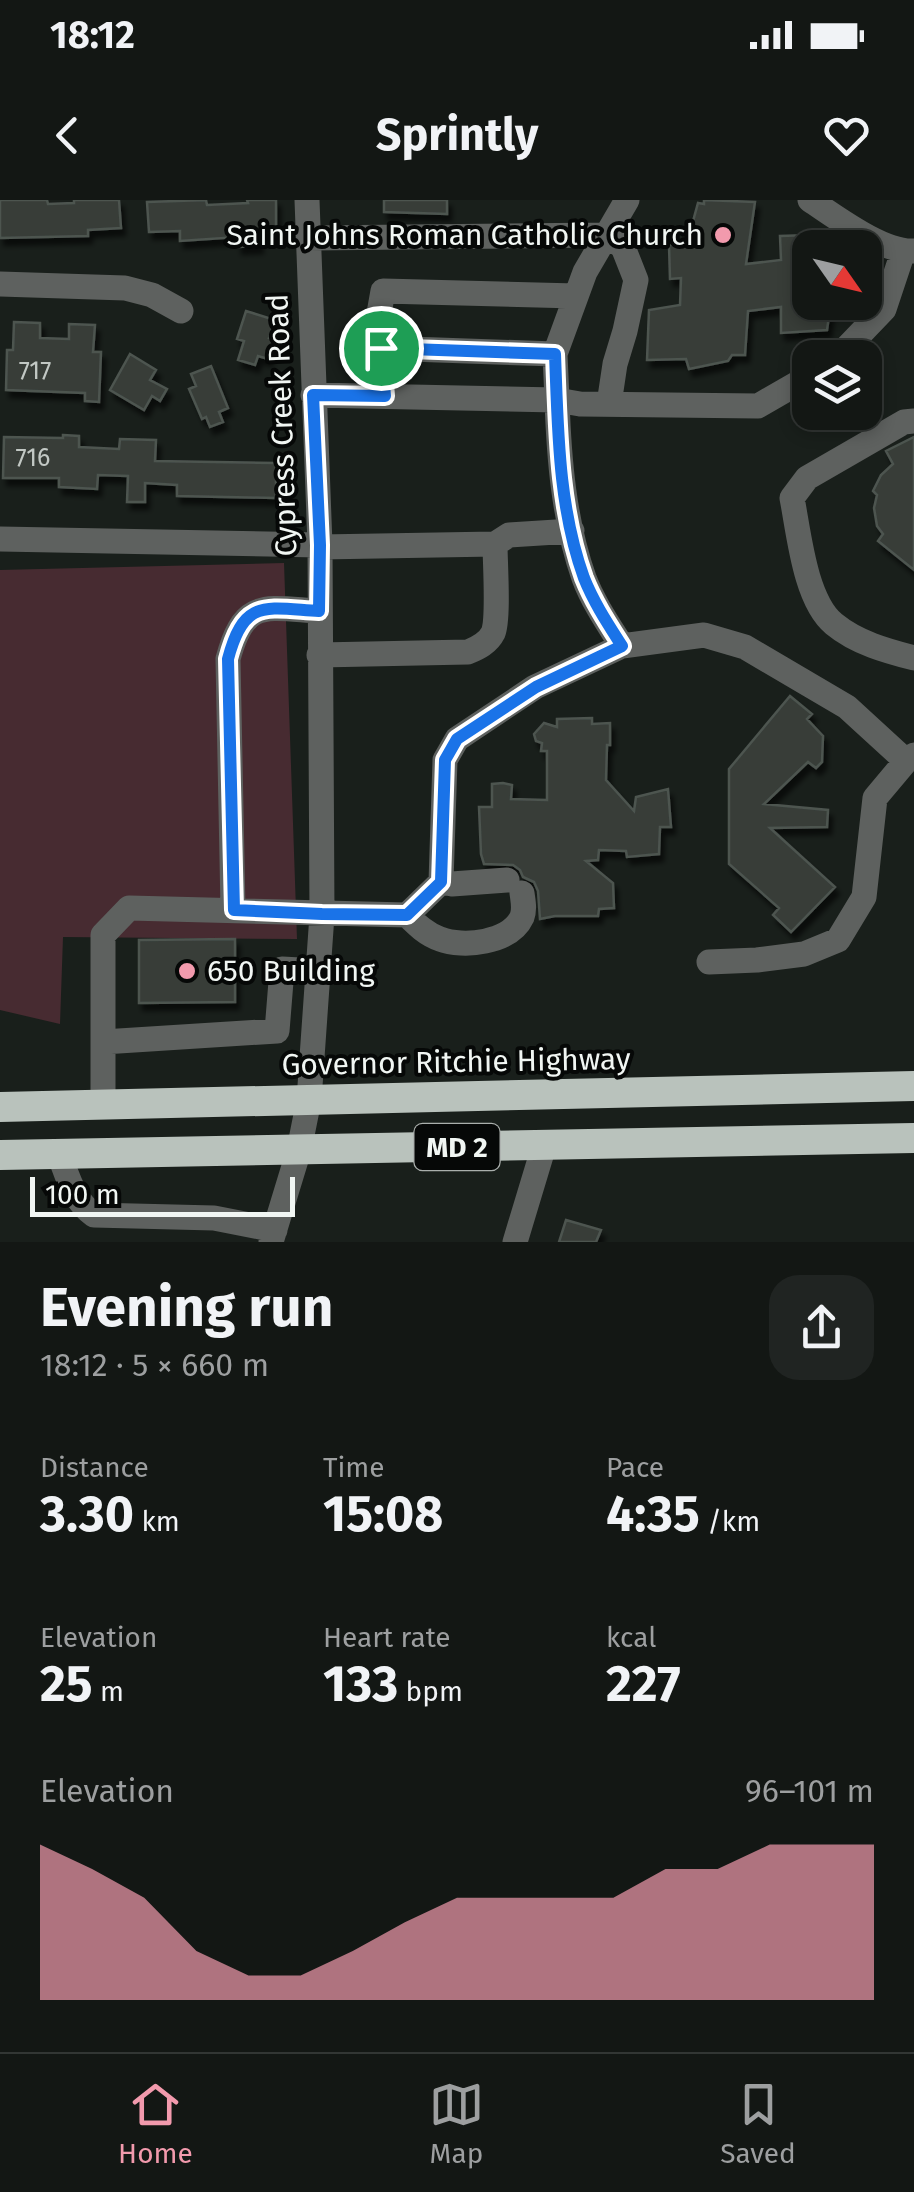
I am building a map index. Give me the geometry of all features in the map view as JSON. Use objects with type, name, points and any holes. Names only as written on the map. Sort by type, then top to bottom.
[{"type":"highway","name":"Governor Ritchie Highway","points":[[0,1108],[914,1086]]},
{"type":"highway","name":"MD 2","points":[[0,1155],[914,1138]]},
{"type":"street","name":"Cypress Creek Road","points":[[273,1236],[299,1150],[309,1100],[322,914],[320,546],[307,200]]},
{"type":"street","points":[[622,646],[584,578],[572,531],[559,460],[555,354],[585,272],[628,200]]},
{"type":"street","points":[[810,200],[853,229],[908,252],[884,309],[854,340]]},
{"type":"street","points":[[309,238],[607,236],[623,247],[636,280],[609,404]]},
{"type":"street","points":[[0,284],[125,288],[152,295],[181,311]]},
{"type":"street","points":[[385,396],[378,319],[384,291],[576,296]]},
{"type":"street","points":[[381,348],[555,354]]},
{"type":"street","points":[[313,395],[758,406],[792,386]]},
{"type":"street","points":[[914,421],[904,422],[807,478],[792,498],[806,574],[833,624],[873,647],[914,658]]},
{"type":"street","points":[[0,540],[320,546],[495,544],[509,535],[572,531]]},
{"type":"street","points":[[319,655],[468,652],[479,648],[495,626],[495,544]]},
{"type":"street","points":[[234,910],[228,659],[234,634],[243,620],[258,609],[319,611]]},
{"type":"street","points":[[407,915],[441,882],[445,760],[457,739],[536,687],[622,646],[704,636],[745,647],[847,707],[910,758],[875,798],[864,897],[838,940],[804,954],[708,962]]},
{"type":"street","points":[[103,1105],[103,935],[130,908],[407,915],[428,934],[444,941],[468,943],[508,932],[522,918],[524,905],[514,887],[441,882]]},
{"type":"street","points":[[103,1042],[276,1031],[282,969],[318,971]]},
{"type":"street","points":[[516,1242],[544,1146]]},
{"type":"street","points":[[59,1154],[74,1194],[94,1214],[214,1218],[273,1236]]},
{"type":"shaded area","points":[[284,563],[297,939],[63,937],[60,1024],[0,1010],[0,570]]},
{"type":"building","points":[[0,200],[47,200],[48,204],[119,200],[121,228],[88,230],[88,236],[0,238]]},
{"type":"building","points":[[206,200],[207,205],[276,200],[276,230],[258,230],[259,246],[238,247],[238,237],[180,241],[180,231],[149,232],[147,202]]},
{"type":"building","points":[[384,200],[447,200],[447,214],[384,212]]},
{"type":"building","points":[[704,200],[755,202],[746,264],[781,260],[780,236],[792,236],[792,320],[828,320],[827,330],[781,333],[781,307],[748,311],[745,355],[732,355],[728,361],[689,369],[686,359],[647,360],[649,310],[680,305],[681,278],[670,279],[669,245],[687,243],[698,203],[704,204]]},
{"type":"building","points":[[246,311],[275,320],[268,359],[258,356],[255,365],[238,360],[244,341],[237,339]]},
{"type":"building","points":[[14,322],[40,323],[40,338],[69,339],[69,324],[95,325],[93,352],[101,352],[99,402],[85,401],[85,393],[6,390],[7,350],[13,350]]},
{"type":"building","points":[[130,354],[156,370],[150,380],[167,389],[160,401],[152,396],[144,410],[110,390]]},
{"type":"building","points":[[211,366],[228,408],[219,412],[223,422],[210,427],[206,417],[202,419],[189,389],[196,386],[191,374]]},
{"type":"building","points":[[79,436],[79,447],[119,449],[120,439],[156,440],[155,461],[276,463],[276,498],[177,496],[177,485],[145,483],[145,502],[127,502],[128,476],[98,475],[97,489],[59,487],[59,478],[3,478],[4,437]]},
{"type":"building","points":[[914,437],[914,570],[878,541],[883,534],[877,526],[877,495],[873,491],[881,475],[893,464],[886,451]]},
{"type":"building","points":[[790,696],[812,714],[807,719],[823,736],[822,762],[816,768],[808,762],[764,804],[828,810],[827,827],[770,828],[835,887],[791,932],[773,915],[779,908],[729,864],[729,769]]},
{"type":"building","points":[[592,718],[592,724],[610,723],[606,780],[634,811],[636,797],[668,789],[671,827],[660,827],[659,854],[627,857],[626,851],[599,850],[598,860],[586,861],[613,883],[614,908],[599,909],[598,916],[540,919],[534,882],[523,877],[513,865],[484,864],[479,807],[492,807],[492,784],[512,785],[511,799],[547,800],[547,751],[541,751],[542,743],[536,741],[534,734],[544,723],[557,727],[557,719]]},
{"type":"building","name":"650 Building","points":[[235,939],[235,1002],[139,1003],[139,940]]},
{"type":"building","points":[[566,1220],[601,1230],[596,1242],[559,1242]]},
{"type":"place","name":"Saint Johns Roman Catholic Church","points":[[723,235]]},
{"type":"place","name":"650 Building","points":[[187,971]]},
{"type":"route","points":[[381,348],[555,354],[559,460],[567,510],[584,578],[622,646],[536,687],[457,739],[445,760],[441,882],[407,915],[234,910],[228,659],[234,634],[243,620],[258,609],[319,611],[313,395],[385,396],[381,348]]}]
